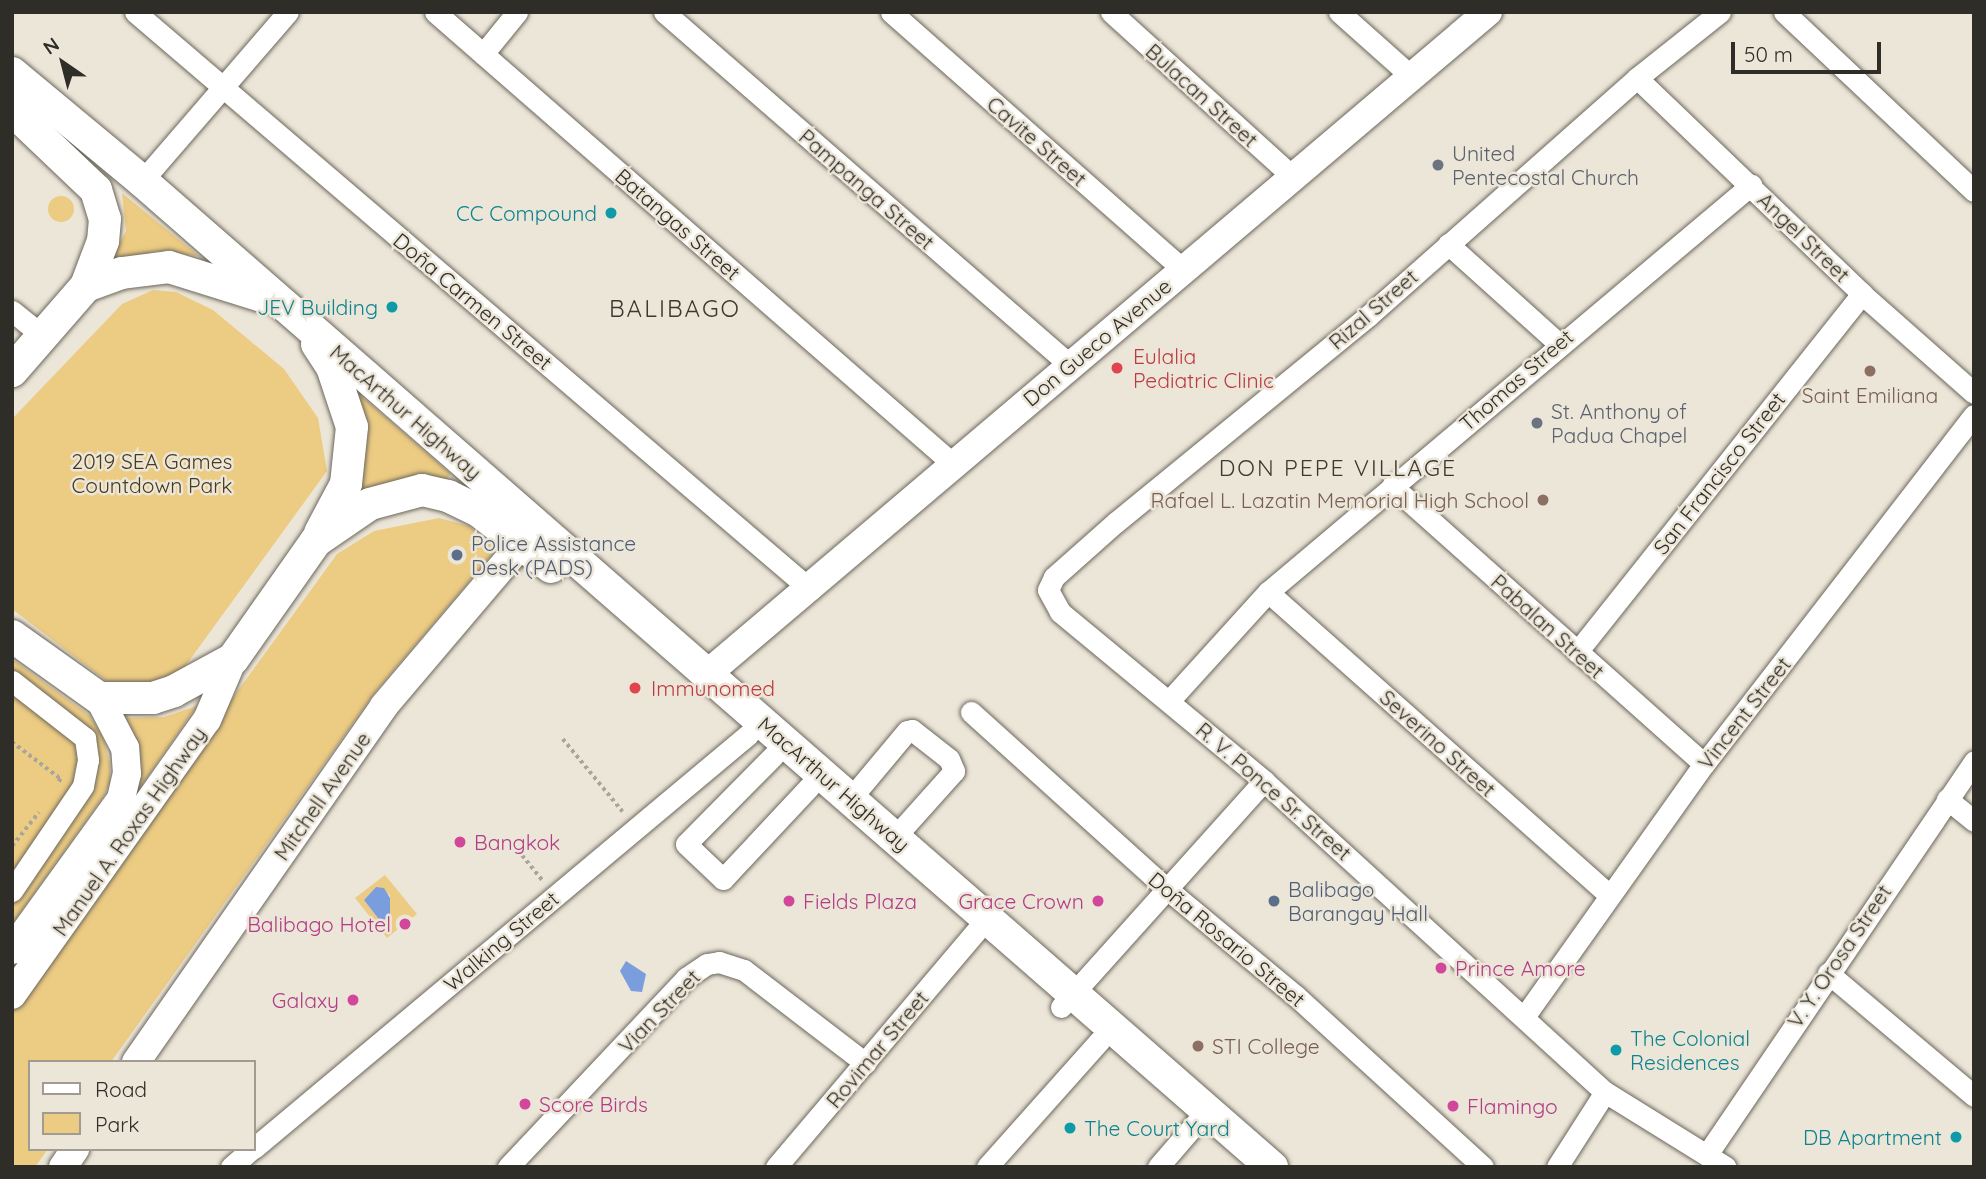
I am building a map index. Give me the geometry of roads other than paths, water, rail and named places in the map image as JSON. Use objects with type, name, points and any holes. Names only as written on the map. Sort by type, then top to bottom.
[{"type":"highway","name":"MacArthur Highway","points":[[12,73],[142,181],[895,837],[1068,1000],[1100,1040],[1245,1167]]},
{"type":"highway","points":[[12,110],[84,175],[102,202],[103,241],[86,286],[12,371]]},
{"type":"highway","points":[[86,286],[122,273],[169,267],[230,283],[282,304]]},
{"type":"highway","points":[[306,325],[331,367],[352,427],[346,484],[316,541]]},
{"type":"highway","name":"MacArthur Highway","points":[[99,698],[153,698],[194,682],[233,659],[316,541],[370,504],[422,490],[479,511],[522,542],[774,755],[976,931],[1068,1000],[1272,1167]]},
{"type":"highway","points":[[12,636],[99,698]]},
{"type":"main road","name":"Don Gueco Avenue","points":[[707,674],[811,590],[953,464],[1489,12]]},
{"type":"main road","name":"Mitchell Avenue","points":[[137,1060],[384,706],[522,542]]},
{"type":"main road","name":"Manuel A. Roxas Highway","points":[[12,995],[207,720],[233,659]]},
{"type":"main road","name":"Manuel A. Roxas Highway","points":[[12,950],[121,799],[127,774],[125,748],[99,698]]},
{"type":"main road","points":[[63,1167],[74,1151]]},
{"type":"street","name":"Doña Carmen Street","points":[[135,12],[811,590]]},
{"type":"street","points":[[142,181],[288,12]]},
{"type":"street","name":"Batangas Street","points":[[435,12],[953,464]]},
{"type":"street","points":[[482,54],[517,12]]},
{"type":"street","name":"Pampanga Street","points":[[664,12],[1070,365]]},
{"type":"street","name":"Cavite Street","points":[[891,12],[1184,269]]},
{"type":"street","name":"Bulacan Street","points":[[1111,12],[1293,177]]},
{"type":"street","points":[[1339,12],[1412,77]]},
{"type":"street","name":"Rizal Street","points":[[1060,612],[1048,590],[1054,576],[1368,316],[1637,78],[1720,12]]},
{"type":"street","points":[[1784,12],[1974,191]]},
{"type":"street","name":"Angel Street","points":[[1637,78],[1751,185],[1861,294],[1974,393]]},
{"type":"street","name":"Thomas Street","points":[[1170,701],[1268,593],[1558,343],[1751,185]]},
{"type":"street","points":[[1448,244],[1558,343]]},
{"type":"street","name":"San Francisco Street","points":[[1577,652],[1861,294]]},
{"type":"street","points":[[12,311],[43,336]]},
{"type":"street","name":"Vincent Street","points":[[1524,1017],[1608,894],[1704,764],[1974,415]]},
{"type":"street","name":"Pabalan Street","points":[[1392,486],[1704,764]]},
{"type":"street","name":"Severino Street","points":[[1268,593],[1608,894]]},
{"type":"street","name":"R. V. Ponce Sr. Street","points":[[1060,612],[1264,781],[1605,1092],[1708,1153],[1726,1167]]},
{"type":"street","points":[[12,681],[85,738],[88,760],[83,786],[12,891]]},
{"type":"street","name":"Doña Rosario Street","points":[[971,712],[1167,889],[1296,996],[1483,1167]]},
{"type":"street","points":[[851,799],[907,731],[912,730],[950,759],[954,771],[895,837]]},
{"type":"street","name":"Walking Street","points":[[256,1146],[749,734]]},
{"type":"street","points":[[774,755],[686,844],[723,879],[810,786]]},
{"type":"street","name":"V. Y. Orosa Street","points":[[1708,1153],[1974,761]]},
{"type":"street","points":[[1068,1000],[1264,781]]},
{"type":"street","points":[[1947,799],[1974,821]]},
{"type":"street","name":"Rovimar Street","points":[[776,1167],[976,931]]},
{"type":"street","name":"Vian Street","points":[[508,1167],[686,978],[707,964],[719,962],[744,971],[865,1063]]},
{"type":"street","points":[[1828,973],[1974,1096]]},
{"type":"street","points":[[987,1167],[1100,1040]]},
{"type":"street","points":[[1557,1167],[1605,1092]]},
{"type":"street","points":[[1158,1167],[1196,1123]]},
{"type":"street","name":"Walking Street","points":[[231,1167],[250,1151]]},
{"type":"water","points":[[376,887],[384,888],[390,898],[390,916],[381,922],[364,900]]},
{"type":"water","points":[[626,961],[646,974],[642,992],[631,991],[620,971]]},
{"type":"place","name":"United Pentecostal Church","points":[[1438,165]]},
{"type":"place","name":"CC Compound","points":[[611,213]]},
{"type":"place","name":"JEV Building","points":[[392,307]]},
{"type":"place","name":"Eulalia Pediatric Clinic","points":[[1117,368]]},
{"type":"place","name":"Saint Emiliana","points":[[1870,371]]},
{"type":"place","name":"St. Anthony of Padua Chapel","points":[[1537,423]]},
{"type":"place","name":"Rafael L. Lazatin Memorial High School","points":[[1543,500]]},
{"type":"place","name":"Police Assistance Desk (PADS)","points":[[457,555]]},
{"type":"place","name":"Immunomed","points":[[635,688]]},
{"type":"place","name":"Bangkok","points":[[460,842]]},
{"type":"place","name":"Fields Plaza","points":[[789,901]]},
{"type":"place","name":"Grace Crown","points":[[1098,901]]},
{"type":"place","name":"Balibago Barangay Hall","points":[[1274,901]]},
{"type":"place","name":"Balibago Hotel","points":[[405,924]]},
{"type":"place","name":"Prince Amore","points":[[1441,968]]},
{"type":"place","name":"Galaxy","points":[[353,1000]]},
{"type":"place","name":"STI College","points":[[1198,1046]]},
{"type":"place","name":"The Colonial Residences","points":[[1616,1050]]},
{"type":"place","name":"Score Birds","points":[[525,1104]]},
{"type":"place","name":"Flamingo","points":[[1453,1106]]},
{"type":"place","name":"The Court Yard","points":[[1070,1128]]},
{"type":"place","name":"DB Apartment","points":[[1956,1137]]},
{"type":"district","name":"BALIBAGO","points":[[675,309]]},
{"type":"district","name":"DON PEPE VILLAGE","points":[[1338,468]]},
{"type":"park label","name":"2019 SEA Games Countdown Park","points":[[152,473]]}]
